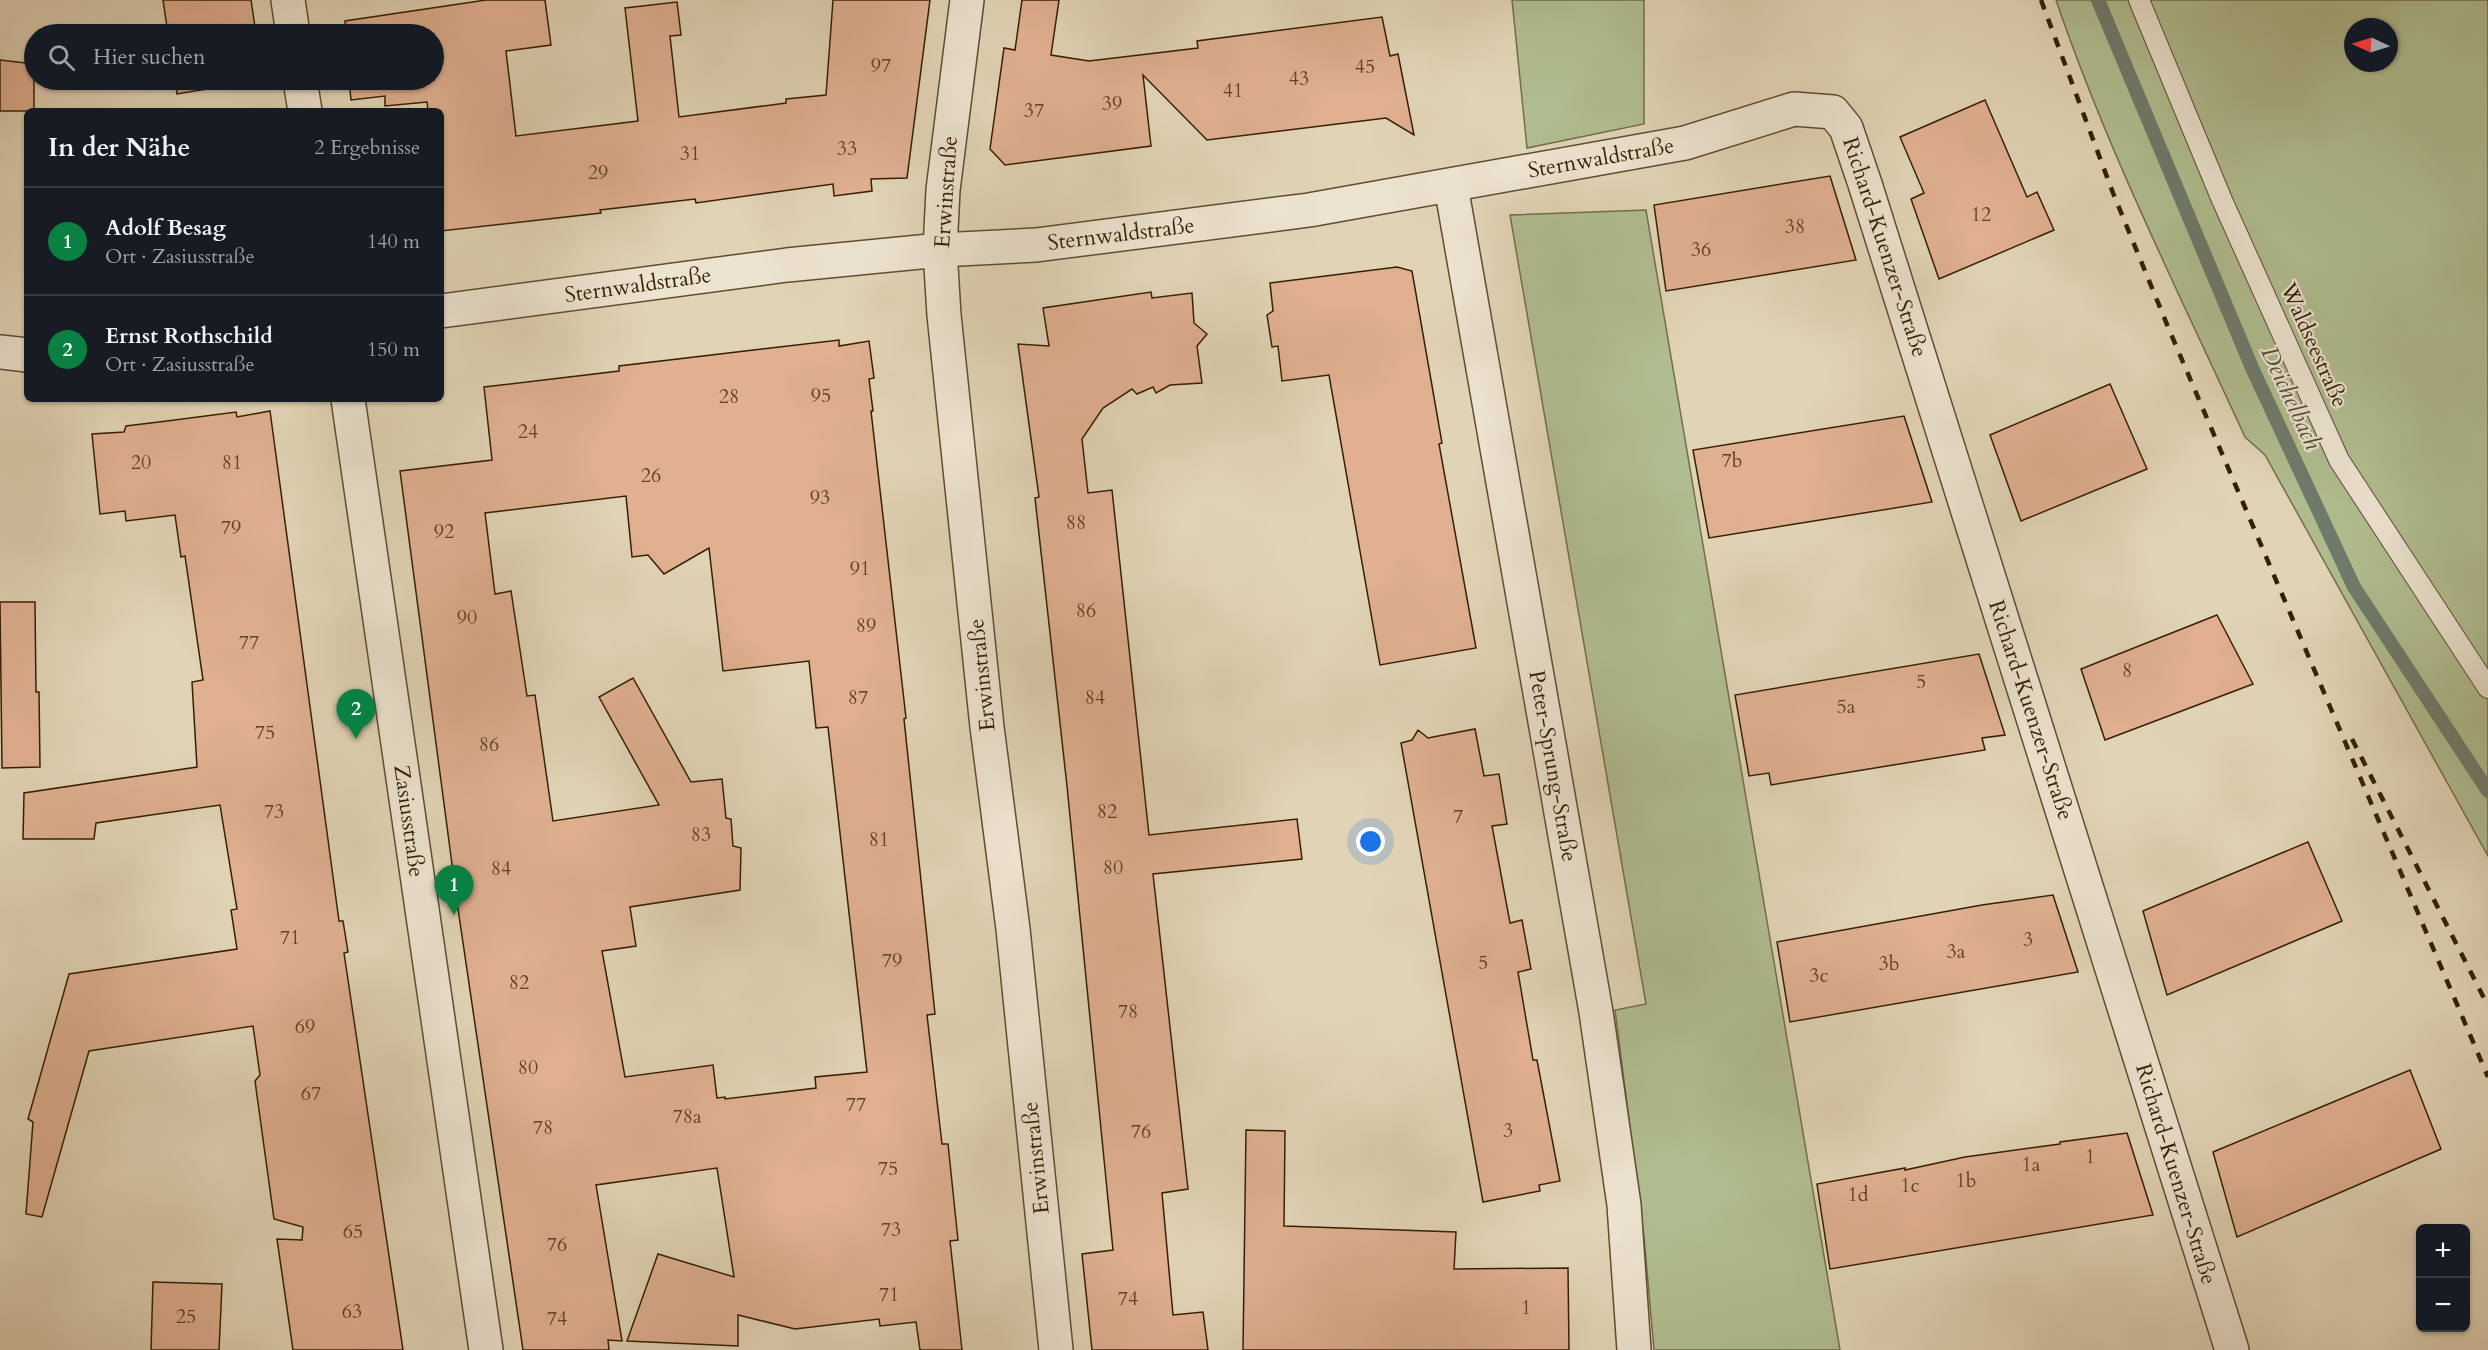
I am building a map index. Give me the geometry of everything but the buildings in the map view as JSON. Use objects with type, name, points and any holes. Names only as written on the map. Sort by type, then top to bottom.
[{"type":"street","points":[[288,0],[292,24]]},
{"type":"street","name":"Erwinstraße","points":[[967,0],[943,190],[940,250],[951,386],[986,715],[1013,929],[1056,1350]]},
{"type":"street","points":[[302,90],[305,108]]},
{"type":"street","name":"Sternwaldstraße","points":[[444,311],[787,266],[940,250],[1036,245],[1309,210],[1685,143],[1794,109]]},
{"type":"street","name":"Richard-Kuenzer-Straße","points":[[1794,109],[1833,112],[1846,128],[1924,367],[1993,595],[2232,1350]]},
{"type":"street","name":"Peter-Sprung-Straße","points":[[1451,186],[1596,1012],[1624,1205],[1634,1350]]},
{"type":"street","points":[[0,352],[24,356]]},
{"type":"street","name":"Zasiusstraße","points":[[348,402],[486,1350]]},
{"type":"lane","name":"Waldseestraße","points":[[2139,0],[2222,200],[2339,460],[2488,688]]},
{"type":"green space","points":[[1512,0],[1644,0],[1644,124],[1527,148]]},
{"type":"green space","points":[[2056,0],[2488,0],[2488,856],[2265,455],[2245,437],[2145,221],[2098,111]]},
{"type":"green space","points":[[1646,210],[1840,1350],[1654,1350],[1644,1237],[1615,1010],[1646,1004],[1510,215]]},
{"type":"waterway","name":"Deichelbach","points":[[2098,0],[2253,370],[2354,587],[2488,791]]},
{"type":"railway","points":[[2041,0],[2113,193],[2168,327],[2488,1077]]},
{"type":"railway","points":[[2352,739],[2488,1006]]},
{"type":"place","name":"Ernst Rothschild","points":[[356,739]]},
{"type":"place","name":"Adolf Besag","points":[[454,915]]}]
